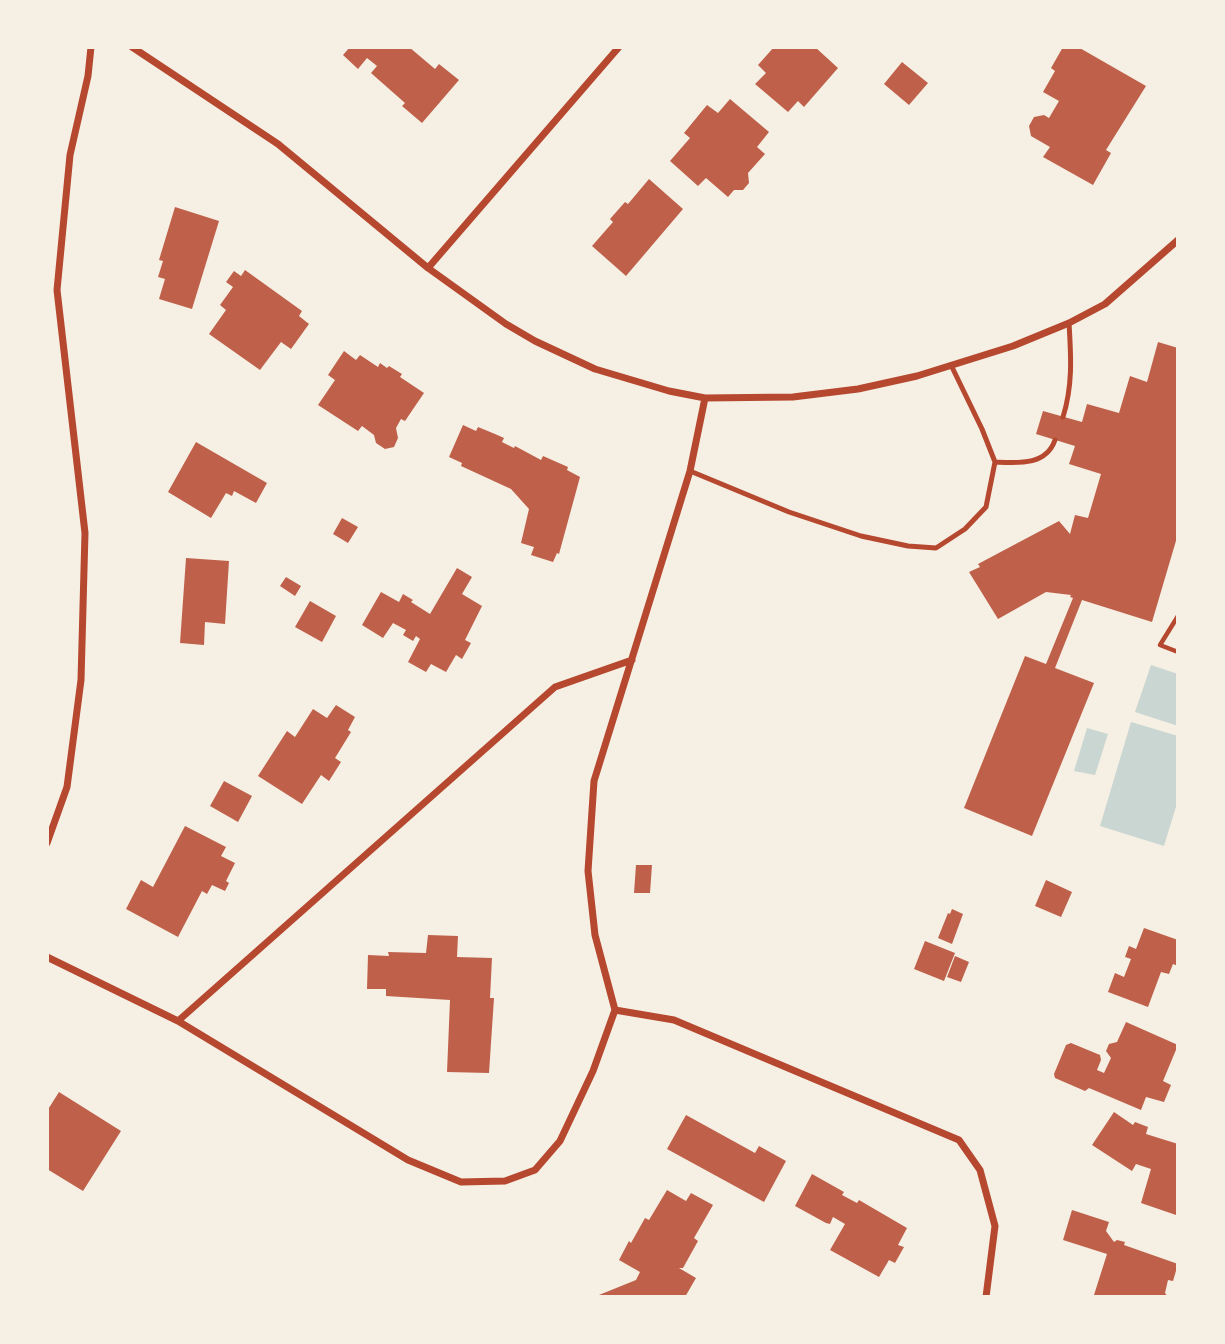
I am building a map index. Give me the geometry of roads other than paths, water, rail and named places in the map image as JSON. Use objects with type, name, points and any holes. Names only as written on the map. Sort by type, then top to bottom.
[{"type":"street","points":[[47,844],[67,788],[81,680],[85,533],[57,290],[70,155],[88,76],[91,47]]},
{"type":"street","points":[[132,47],[278,144],[428,268],[506,324],[566,357],[628,380],[705,398],[766,398],[826,393],[905,379],[1013,346],[1069,323],[1105,304],[1178,240]]},
{"type":"street","points":[[428,268],[619,47]]},
{"type":"street","points":[[47,957],[178,1021],[408,1160],[461,1182],[505,1181],[535,1170],[560,1141],[593,1071],[615,1010],[594,935],[588,871],[594,780],[690,471],[705,398]]},
{"type":"street","points":[[178,1021],[555,687],[632,660]]},
{"type":"street","points":[[615,1010],[674,1020],[959,1140],[980,1170],[995,1226],[986,1297]]},
{"type":"lane","points":[[1063,416],[1070,394],[1072,365],[1069,323]]},
{"type":"lane","points":[[690,471],[789,512],[861,536],[908,546],[936,548],[965,529],[986,508],[995,462],[951,365]]},
{"type":"lane","points":[[995,462],[1021,464],[1039,460],[1052,449],[1055,440]]}]
